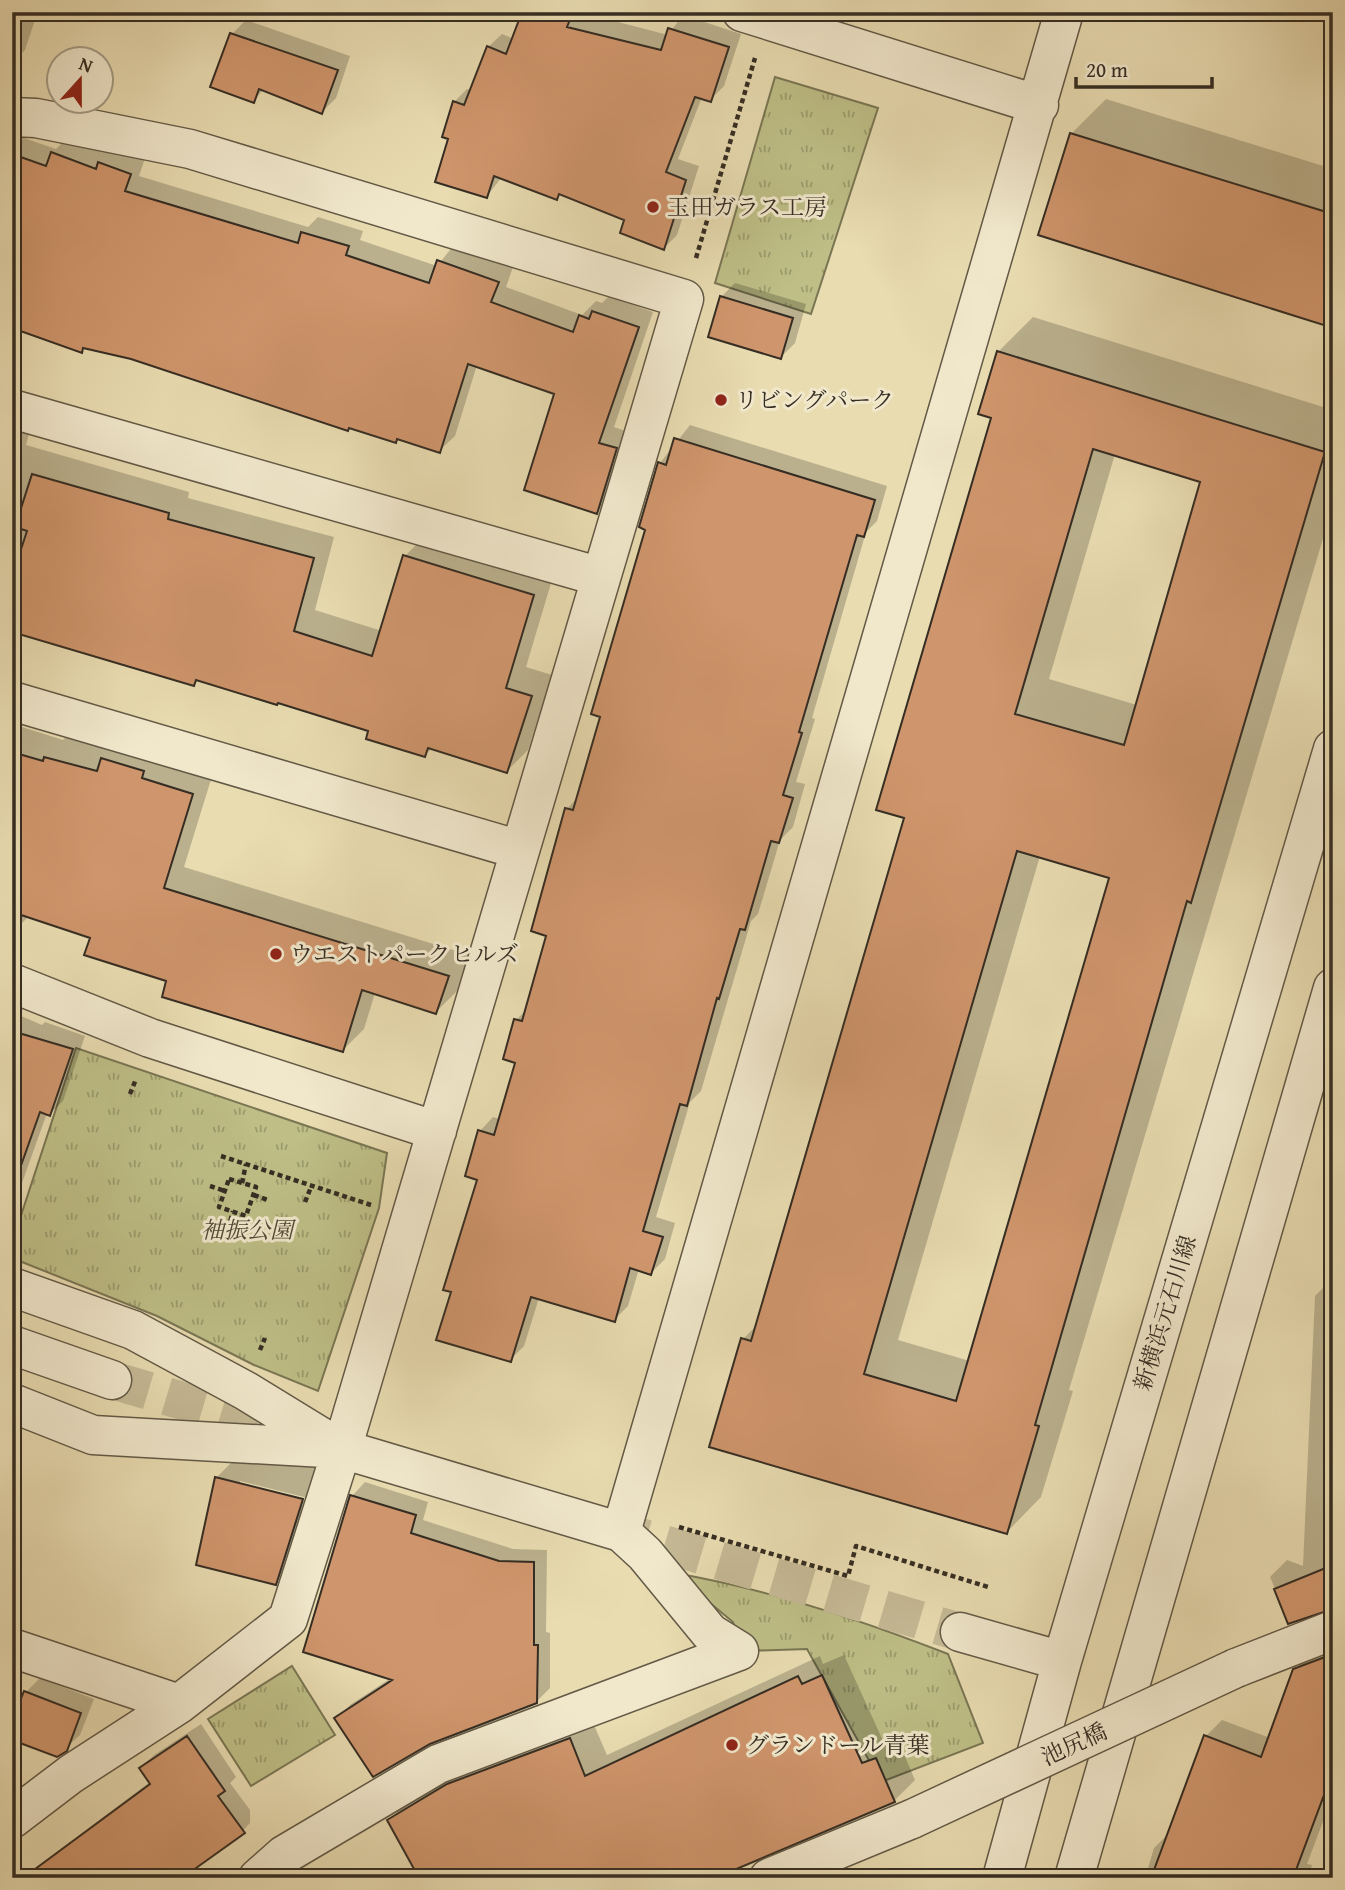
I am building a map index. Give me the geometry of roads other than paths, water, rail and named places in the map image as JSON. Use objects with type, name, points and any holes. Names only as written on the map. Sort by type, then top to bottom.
[{"type":"street","points":[[742,12],[1039,105]]},
{"type":"street","points":[[624,1522],[1064,12]]},
{"type":"street","points":[[12,117],[36,118],[190,149],[684,299],[342,1449],[288,1619],[179,1704],[71,1774],[12,1819]]},
{"type":"street","points":[[12,410],[601,577]]},
{"type":"street","points":[[12,701],[520,850]]},
{"type":"street","name":"新横浜元石川線","points":[[1002,1878],[1062,1661],[1333,749]]},
{"type":"street","points":[[12,982],[150,1038],[437,1131]]},
{"type":"street","points":[[1074,1878],[1333,988]]},
{"type":"street","points":[[12,1287],[133,1330],[246,1391],[342,1449]]},
{"type":"street","points":[[12,1345],[111,1380]]},
{"type":"street","points":[[12,1404],[93,1435],[342,1449],[624,1522],[645,1555],[710,1633],[739,1651],[438,1764],[284,1855],[258,1878]]},
{"type":"street","name":"池尻橋","points":[[769,1878],[912,1819],[1236,1668],[1333,1630]]},
{"type":"street","points":[[960,1632],[1062,1661]]},
{"type":"street","points":[[12,1648],[179,1704]]},
{"type":"tunnel","points":[[112,1380],[314,1440]]},
{"type":"tunnel","points":[[610,1528],[960,1632]]},
{"type":"place","name":"玉田ガラス工房","points":[[653,207]]},
{"type":"place","name":"リビングパーク","points":[[721,400]]},
{"type":"place","name":"ウエストパークヒルズ","points":[[276,954]]},
{"type":"place","name":"グランドール青葉","points":[[732,1745]]},
{"type":"park label","name":"袖振公園","points":[[247,1230]]}]
